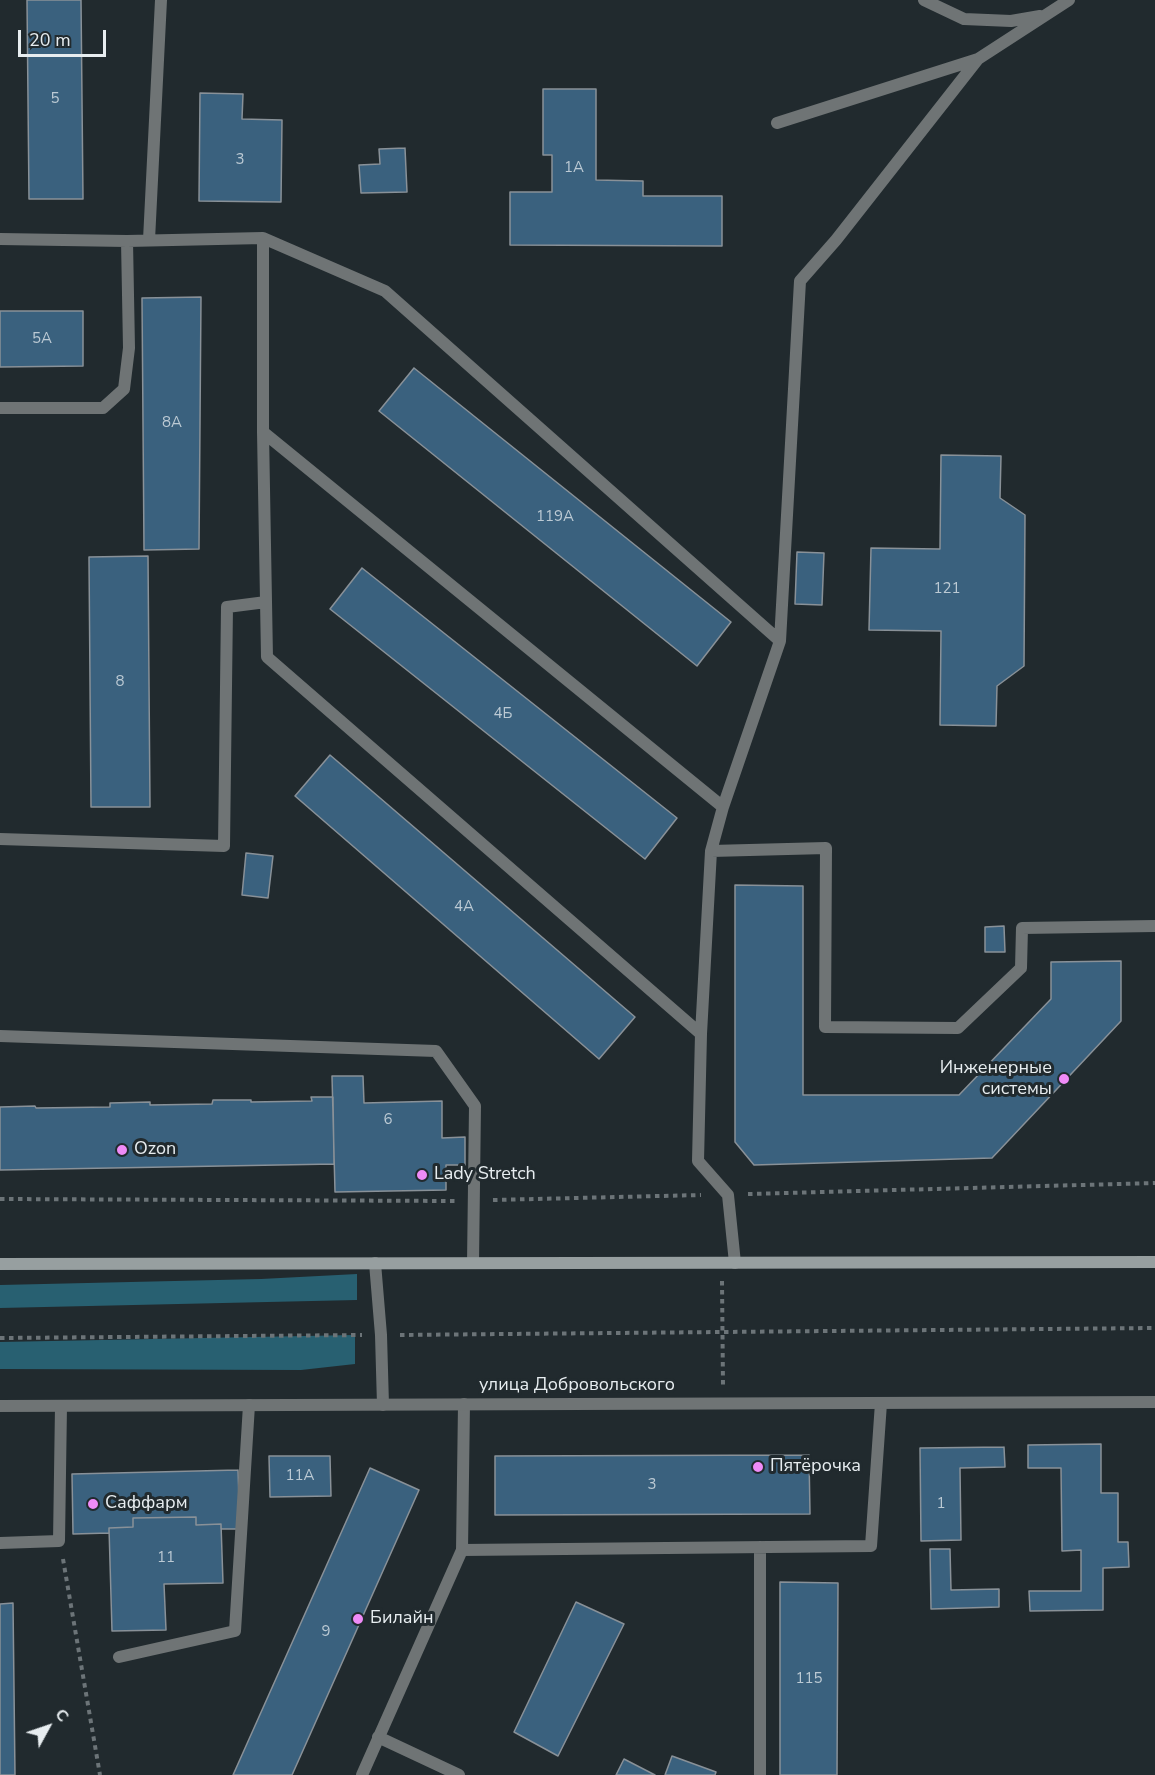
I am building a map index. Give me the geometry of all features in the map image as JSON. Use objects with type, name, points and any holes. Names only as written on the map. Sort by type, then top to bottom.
[{"type":"main road","points":[[0,1264],[1155,1262]]},
{"type":"street","points":[[149,240],[161,0]]},
{"type":"street","points":[[924,0],[964,19],[1011,21],[1045,16]]},
{"type":"street","points":[[777,123],[978,59],[1069,0]]},
{"type":"street","points":[[735,1263],[728,1195],[698,1161],[701,1034],[711,851],[723,807],[780,640],[800,281],[836,240],[978,59]]},
{"type":"street","points":[[263,238],[263,432],[267,657],[701,1034]]},
{"type":"street","points":[[0,239],[127,241],[263,238],[385,291],[780,640]]},
{"type":"street","points":[[0,408],[103,408],[124,389],[129,348],[127,241]]},
{"type":"street","points":[[263,432],[723,807]]},
{"type":"street","points":[[0,839],[224,846],[227,607],[266,602]]},
{"type":"street","points":[[711,851],[826,848],[825,1027],[958,1028],[1022,968],[1022,928],[1155,926]]},
{"type":"street","points":[[0,1036],[436,1051],[475,1106],[472,1263]]},
{"type":"street","points":[[375,1263],[381,1335],[383,1404]]},
{"type":"street","name":"улица Добровольского","points":[[0,1406],[1155,1402]]},
{"type":"street","points":[[462,1550],[871,1546],[881,1403]]},
{"type":"street","points":[[362,1775],[462,1550],[464,1404]]},
{"type":"street","points":[[119,1657],[235,1631],[249,1405]]},
{"type":"street","points":[[0,1543],[59,1541],[61,1406]]},
{"type":"street","points":[[760,1547],[760,1775]]},
{"type":"street","points":[[378,1737],[459,1775]]},
{"type":"path","points":[[0,1199],[473,1201],[1155,1183]]},
{"type":"path","points":[[722,1263],[723,1404]]},
{"type":"path","points":[[0,1338],[1155,1328]]},
{"type":"path","points":[[59,1541],[100,1775]]},
{"type":"shaded area","points":[[357,1274],[357,1300],[0,1308],[0,1285],[261,1279]]},
{"type":"shaded area","points":[[355,1335],[355,1364],[301,1370],[0,1369],[0,1342]]},
{"type":"building","points":[[27,0],[81,0],[83,199],[29,199]]},
{"type":"building","points":[[543,89],[596,89],[596,180],[643,181],[643,196],[722,196],[722,246],[510,245],[510,192],[552,192],[552,155],[543,155]]},
{"type":"building","points":[[200,93],[243,94],[242,119],[282,120],[281,202],[199,201]]},
{"type":"building","points":[[405,148],[407,192],[361,193],[359,165],[380,164],[379,149]]},
{"type":"building","points":[[201,297],[199,549],[144,550],[142,298]]},
{"type":"building","points":[[0,311],[83,311],[83,366],[0,367]]},
{"type":"building","points":[[414,368],[731,622],[697,666],[379,411]]},
{"type":"building","points":[[941,455],[1001,456],[1000,498],[1025,515],[1024,666],[997,686],[996,726],[940,725],[941,631],[869,630],[871,548],[940,549]]},
{"type":"building","points":[[797,552],[824,553],[822,605],[795,604]]},
{"type":"building","points":[[148,556],[150,807],[91,807],[89,557]]},
{"type":"building","points":[[362,568],[677,818],[645,859],[330,609]]},
{"type":"building","points":[[330,755],[635,1017],[599,1059],[295,796]]},
{"type":"building","points":[[246,853],[273,856],[268,898],[242,895]]},
{"type":"building","points":[[735,885],[803,886],[803,1095],[959,1095],[1051,999],[1051,962],[1121,961],[1121,1021],[992,1158],[754,1165],[735,1142]]},
{"type":"building","points":[[1004,926],[1005,952],[985,952],[985,927]]},
{"type":"building","points":[[332,1076],[363,1076],[364,1103],[442,1101],[442,1138],[465,1137],[465,1165],[446,1165],[446,1190],[335,1192]]},
{"type":"building","points":[[311,1097],[333,1097],[334,1164],[0,1170],[0,1107],[110,1107],[110,1103],[150,1102],[150,1105],[212,1104],[213,1100],[312,1101]]},
{"type":"building","points":[[1101,1444],[1101,1493],[1118,1493],[1118,1542],[1128,1542],[1129,1567],[1103,1568],[1103,1610],[1030,1611],[1029,1591],[1081,1591],[1081,1550],[1062,1551],[1061,1468],[1028,1468],[1028,1445]]},
{"type":"building","points":[[1004,1447],[1005,1467],[960,1468],[961,1540],[921,1541],[920,1448]]},
{"type":"building","points":[[809,1455],[810,1514],[495,1515],[495,1456]]},
{"type":"building","points":[[269,1456],[330,1456],[331,1496],[270,1497]]},
{"type":"building","points":[[370,1468],[419,1490],[292,1775],[233,1775]]},
{"type":"building","points":[[238,1470],[240,1529],[221,1529],[221,1524],[196,1525],[196,1517],[133,1518],[133,1527],[109,1528],[109,1533],[73,1534],[72,1474]]},
{"type":"building","points":[[196,1517],[196,1525],[221,1524],[223,1583],[164,1584],[166,1630],[112,1631],[109,1528],[133,1527],[133,1518]]},
{"type":"building","points":[[930,1549],[950,1549],[951,1590],[999,1589],[999,1607],[931,1609]]},
{"type":"building","points":[[780,1582],[838,1583],[837,1775],[780,1775]]},
{"type":"building","points":[[576,1602],[624,1624],[558,1756],[514,1732]]},
{"type":"building","points":[[13,1603],[15,1775],[0,1775],[0,1604]]},
{"type":"building","points":[[672,1756],[716,1772],[715,1775],[665,1775]]},
{"type":"building","points":[[624,1759],[655,1775],[616,1775]]},
{"type":"place","name":"Инженерные системы","points":[[1064,1079]]},
{"type":"place","name":"Ozon","points":[[122,1150]]},
{"type":"place","name":"Lady Stretch","points":[[422,1175]]},
{"type":"place","name":"Пятёрочка","points":[[758,1467]]},
{"type":"place","name":"Саффарм","points":[[93,1504]]},
{"type":"place","name":"Билайн","points":[[358,1619]]}]
